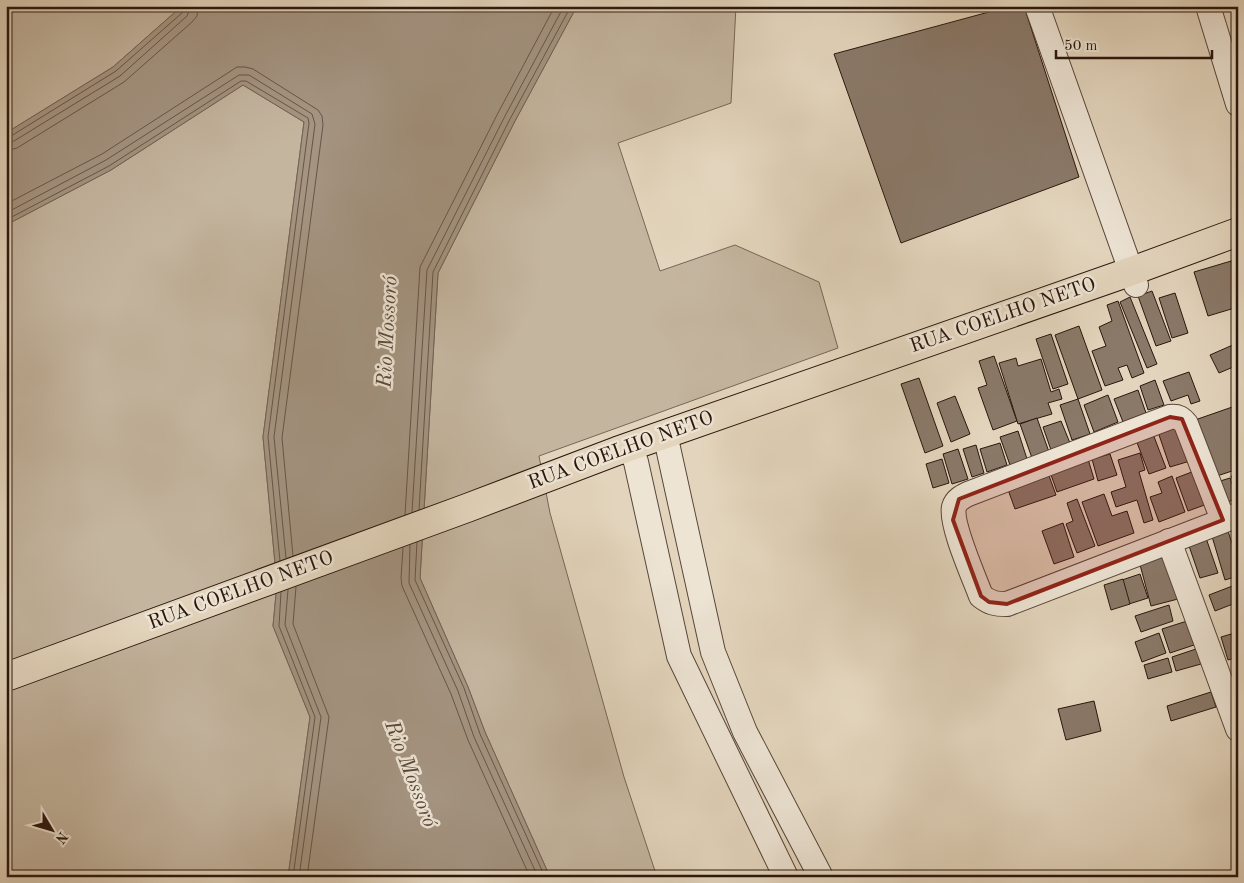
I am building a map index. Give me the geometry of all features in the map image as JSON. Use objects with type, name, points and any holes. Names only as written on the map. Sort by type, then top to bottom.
[{"type":"main road","name":"RUA COELHO NETO","points":[[1134,278],[1238,232]]},
{"type":"main road","name":"RUA COELHO NETO","points":[[6,677],[234,599],[633,454],[1134,278],[1238,248]]},
{"type":"main road","name":"RUA COELHO NETO","points":[[6,686],[234,599]]},
{"type":"street","points":[[1036,6],[1134,278]]},
{"type":"street","points":[[1208,6],[1238,104]]},
{"type":"street","points":[[1170,416],[1177,416],[1182,419],[1230,518],[1007,604],[989,602],[980,596],[953,520],[954,506],[968,494],[1170,416]]},
{"type":"street","points":[[667,442],[713,652],[745,732],[821,877]]},
{"type":"street","points":[[633,454],[680,656],[786,877]]},
{"type":"street","points":[[1169,541],[1238,729]]},
{"type":"highlighted area","points":[[1170,417],[1182,419],[1223,520],[1007,604],[989,602],[981,596],[953,520],[959,499]]},
{"type":"shaded area","points":[[6,6],[182,6],[113,67],[6,133]]},
{"type":"shaded area","points":[[577,6],[736,6],[731,103],[618,143],[660,271],[735,245],[819,282],[838,348],[539,456],[550,513],[624,777],[657,877],[550,877],[485,732],[468,687],[420,578],[438,273],[515,121]]},
{"type":"shaded area","points":[[243,85],[304,122],[263,437],[277,584],[273,626],[310,717],[288,877],[6,877],[6,225],[111,170]]},
{"type":"water","name":"Rio Mossoró","points":[[182,6],[577,6],[515,121],[438,273],[420,578],[468,687],[485,732],[550,877],[288,877],[310,717],[273,626],[277,584],[263,437],[304,122],[243,85],[111,170],[6,225],[6,133],[113,67]]},
{"type":"building","points":[[1011,6],[1024,6],[1079,177],[901,243],[834,54]]},
{"type":"building","points":[[1238,259],[1238,307],[1208,316],[1194,272]]},
{"type":"building","points":[[1152,291],[1171,341],[1156,346],[1138,296]]},
{"type":"building","points":[[1175,293],[1188,333],[1172,338],[1159,298]]},
{"type":"building","points":[[1130,297],[1157,364],[1147,368],[1120,302]]},
{"type":"building","points":[[1118,301],[1144,373],[1132,378],[1127,365],[1118,368],[1123,380],[1105,386],[1092,351],[1106,346],[1099,327],[1112,321],[1107,305]]},
{"type":"building","points":[[1079,326],[1102,390],[1078,399],[1055,335]]},
{"type":"building","points":[[1051,334],[1068,384],[1053,389],[1036,339]]},
{"type":"building","points":[[1235,344],[1238,351],[1238,365],[1219,373],[1210,355]]},
{"type":"building","points":[[994,356],[1017,421],[993,430],[978,388],[987,385],[979,361]]},
{"type":"building","points":[[1016,358],[1018,366],[1041,359],[1051,392],[1059,389],[1062,399],[1048,403],[1052,414],[1018,424],[999,363]]},
{"type":"building","points":[[1189,372],[1200,401],[1191,404],[1188,395],[1171,401],[1163,381]]},
{"type":"building","points":[[919,378],[943,446],[925,453],[901,384]]},
{"type":"building","points":[[1155,380],[1164,405],[1148,410],[1140,386]]},
{"type":"building","points":[[1138,390],[1146,413],[1123,422],[1114,399]]},
{"type":"building","points":[[1108,395],[1118,422],[1094,432],[1084,405]]},
{"type":"building","points":[[955,396],[970,434],[951,442],[937,403]]},
{"type":"building","points":[[1078,399],[1090,434],[1072,440],[1060,405]]},
{"type":"building","points":[[1238,405],[1238,469],[1214,477],[1195,420]]},
{"type":"building","points":[[1037,418],[1049,452],[1032,458],[1020,424]]},
{"type":"building","points":[[1061,421],[1070,443],[1051,450],[1043,427]]},
{"type":"building","points":[[1178,426],[1190,461],[1170,467],[1158,432]]},
{"type":"building","points":[[1018,431],[1027,459],[1010,465],[1000,437]]},
{"type":"building","points":[[1153,434],[1166,468],[1149,474],[1136,440]]},
{"type":"building","points":[[1000,443],[1007,465],[987,472],[980,449]]},
{"type":"building","points":[[976,445],[984,473],[972,477],[963,449]]},
{"type":"building","points":[[958,449],[968,479],[952,484],[943,454]]},
{"type":"building","points":[[1140,453],[1145,470],[1139,472],[1153,520],[1144,523],[1137,500],[1116,507],[1111,492],[1126,487],[1118,460]]},
{"type":"building","points":[[1110,454],[1117,475],[1098,481],[1092,459]]},
{"type":"building","points":[[942,459],[949,483],[933,488],[926,464]]},
{"type":"building","points":[[1088,459],[1094,479],[1057,492],[1050,472]]},
{"type":"building","points":[[1197,470],[1210,503],[1188,511],[1176,478]]},
{"type":"building","points":[[1048,473],[1056,495],[1015,509],[1007,487]]},
{"type":"building","points":[[1238,474],[1238,495],[1231,476]]},
{"type":"building","points":[[1172,476],[1185,512],[1159,522],[1150,497],[1162,493],[1158,482]]},
{"type":"building","points":[[1230,478],[1237,499],[1224,503],[1217,482]]},
{"type":"building","points":[[1104,494],[1112,516],[1127,511],[1134,533],[1098,546],[1082,502]]},
{"type":"building","points":[[1077,499],[1095,546],[1077,553],[1066,524],[1073,521],[1067,503]]},
{"type":"building","points":[[1063,523],[1074,557],[1054,564],[1042,531]]},
{"type":"building","points":[[1227,528],[1238,562],[1238,576],[1225,580],[1211,533]]},
{"type":"building","points":[[1206,538],[1218,573],[1200,578],[1188,543]]},
{"type":"building","points":[[1165,554],[1178,599],[1151,606],[1139,561]]},
{"type":"building","points":[[1140,574],[1148,598],[1129,604],[1122,580]]},
{"type":"building","points":[[1123,579],[1130,604],[1111,610],[1104,585]]},
{"type":"building","points":[[1235,585],[1238,591],[1238,602],[1215,611],[1209,595]]},
{"type":"building","points":[[1169,605],[1173,621],[1141,632],[1135,616]]},
{"type":"building","points":[[1187,621],[1194,645],[1170,653],[1162,629]]},
{"type":"building","points":[[1238,632],[1238,657],[1228,660],[1221,637]]},
{"type":"building","points":[[1159,633],[1166,653],[1142,662],[1135,642]]},
{"type":"building","points":[[1196,649],[1201,664],[1176,671],[1172,657]]},
{"type":"building","points":[[1168,658],[1172,672],[1148,679],[1144,665]]},
{"type":"building","points":[[1211,692],[1216,707],[1171,721],[1167,706]]},
{"type":"building","points":[[1094,701],[1101,731],[1066,740],[1058,709]]}]
